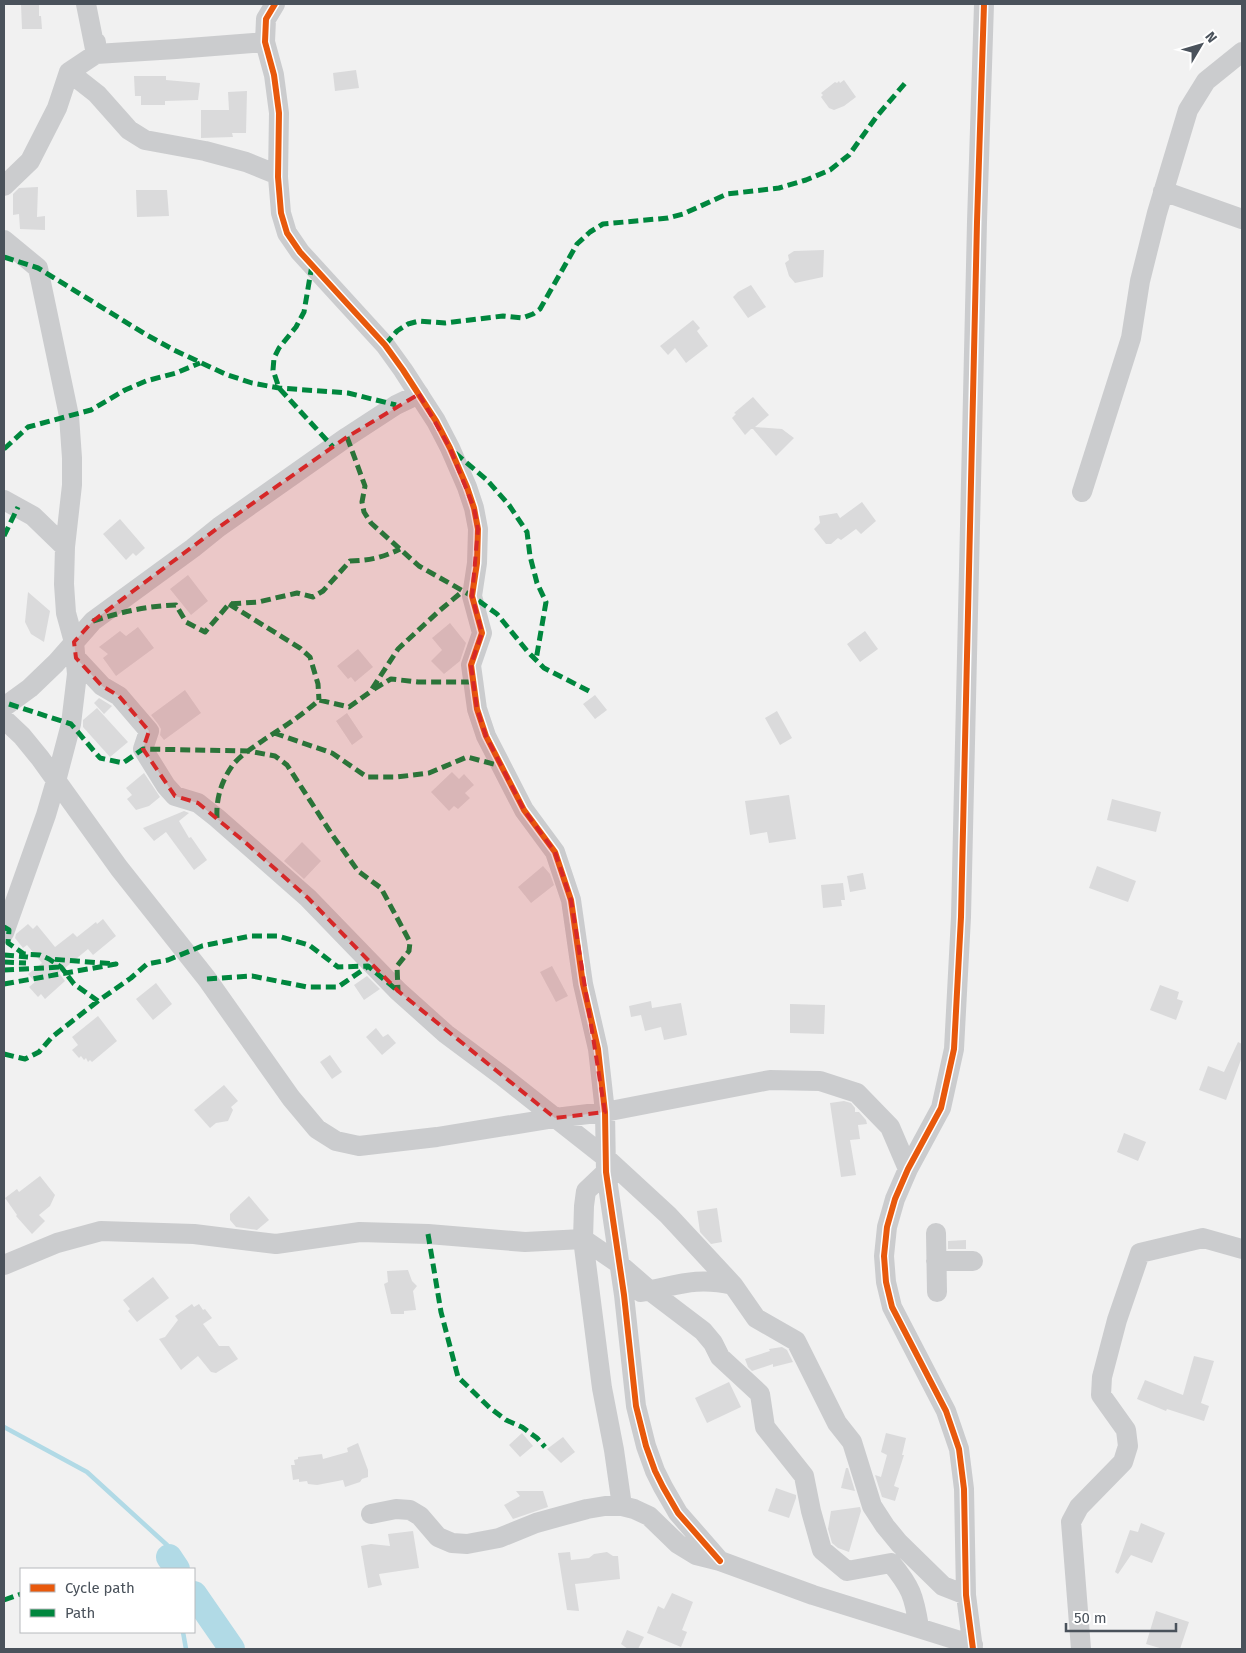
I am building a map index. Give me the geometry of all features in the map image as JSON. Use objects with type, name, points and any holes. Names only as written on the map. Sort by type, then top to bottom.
[{"type":"street","points":[[86,4],[96,54]]},
{"type":"street","points":[[95,4],[96,54]]},
{"type":"street","points":[[275,4],[266,18],[265,42],[274,76],[279,113],[278,175],[281,213],[287,233],[300,252],[385,345],[419,394],[450,448],[474,508],[478,529],[477,563],[472,596],[482,633],[470,665],[477,709],[486,736],[524,810],[555,852],[571,900],[583,984],[598,1049],[605,1112],[605,1165],[624,1295],[636,1406],[646,1446],[655,1471],[678,1513],[720,1561]]},
{"type":"street","points":[[371,1514],[396,1509],[410,1510],[420,1516],[438,1537],[452,1543],[467,1544],[499,1538],[526,1526],[587,1509],[622,1506],[649,1516],[678,1544],[696,1555],[720,1561],[813,1595],[919,1627],[973,1647],[966,1595],[964,1489],[959,1449],[946,1411],[892,1307],[886,1282],[884,1256],[887,1228],[895,1199],[908,1169],[941,1108],[954,1049],[961,917],[976,222],[984,4]]},
{"type":"street","points":[[4,186],[30,162],[57,108],[69,72],[96,54],[176,50],[265,42]]},
{"type":"street","points":[[1082,492],[1131,338],[1140,281],[1163,191],[1188,110],[1206,81],[1242,52]]},
{"type":"street","points":[[69,72],[96,94],[129,130],[145,140],[205,151],[246,162],[278,175]]},
{"type":"street","points":[[1163,191],[1242,219]]},
{"type":"street","points":[[4,240],[38,268],[69,416],[72,458],[64,584],[66,613],[75,650],[77,674],[71,724],[56,781],[46,815],[4,933]]},
{"type":"street","points":[[4,708],[30,688],[56,663],[75,650],[94,621],[219,527],[347,437],[419,394]]},
{"type":"street","points":[[4,500],[33,516],[65,547]]},
{"type":"street","points":[[75,650],[102,686],[119,696],[148,731],[144,749],[175,796],[198,803],[246,843],[308,898],[398,991],[446,1034],[555,1118],[605,1165],[668,1215],[733,1285],[756,1318],[796,1341],[837,1423],[852,1442],[872,1506],[885,1526],[899,1543],[943,1586],[966,1595]]},
{"type":"street","points":[[4,719],[22,736],[40,758],[119,868],[207,979],[292,1098],[317,1129],[336,1141],[359,1146],[437,1137],[605,1112],[770,1080],[820,1081],[858,1093],[890,1128],[908,1169]]},
{"type":"street","points":[[605,1165],[586,1192],[583,1239],[602,1388],[622,1506]]},
{"type":"street","points":[[4,1266],[57,1243],[101,1232],[194,1234],[276,1244],[360,1232],[428,1234],[525,1242],[583,1239],[618,1263],[649,1290],[703,1331],[713,1343],[720,1357],[760,1394],[765,1426],[804,1476],[822,1550],[848,1571],[891,1563],[904,1579],[914,1598],[919,1627]]},
{"type":"street","points":[[936,1233],[936,1292]]},
{"type":"street","points":[[1081,1649],[1071,1522],[1079,1507],[1123,1462],[1128,1446],[1126,1430],[1101,1395],[1102,1378],[1116,1320],[1140,1252],[1203,1238],[1242,1249]]},
{"type":"street","points":[[936,1261],[973,1261]]},
{"type":"street","points":[[624,1295],[690,1281],[733,1285]]},
{"type":"highlighted area","points":[[419,394],[450,448],[474,508],[478,529],[472,596],[482,633],[471,665],[477,709],[486,736],[524,810],[555,852],[571,900],[605,1112],[555,1118],[398,991],[308,898],[246,843],[198,803],[175,796],[143,749],[149,731],[119,696],[102,686],[76,658],[74,642],[93,621],[219,527],[347,437]]},
{"type":"building","points":[[21,4],[39,4],[42,29],[22,29]]},
{"type":"building","points":[[356,70],[359,88],[335,91],[333,73]]},
{"type":"building","points":[[134,76],[166,76],[166,80],[200,83],[198,100],[165,101],[165,105],[141,105],[141,96],[135,96]]},
{"type":"building","points":[[844,80],[856,97],[844,106],[834,110],[829,108],[821,97],[823,95],[821,93],[835,82],[839,81],[840,83]]},
{"type":"building","points":[[247,91],[246,133],[232,133],[233,137],[201,138],[201,110],[229,110],[228,92]]},
{"type":"building","points":[[38,187],[37,217],[45,216],[45,230],[20,229],[19,214],[13,215],[13,194],[19,188]]},
{"type":"building","points":[[136,190],[167,190],[169,216],[137,217]]},
{"type":"building","points":[[824,250],[823,277],[795,283],[789,276],[785,263],[789,260],[788,255],[794,251]]},
{"type":"building","points":[[751,285],[766,307],[748,318],[733,297]]},
{"type":"building","points":[[693,320],[700,328],[697,331],[708,346],[686,363],[675,348],[668,355],[660,346]]},
{"type":"building","points":[[753,397],[769,415],[755,427],[782,429],[794,438],[776,456],[753,429],[745,435],[732,418],[736,414],[734,413]]},
{"type":"building","points":[[862,502],[876,521],[861,534],[856,529],[841,540],[838,538],[831,544],[826,544],[814,529],[820,523],[819,516],[837,513],[840,518]]},
{"type":"building","points":[[120,519],[145,548],[136,556],[133,553],[126,560],[103,534]]},
{"type":"building","points":[[188,575],[208,601],[191,615],[170,589]]},
{"type":"building","points":[[28,592],[50,611],[44,642],[31,634],[25,622]]},
{"type":"building","points":[[450,623],[466,643],[460,661],[444,674],[431,661],[442,650],[432,638]]},
{"type":"building","points":[[138,627],[154,648],[116,676],[103,658],[108,654],[99,647],[120,631],[126,636]]},
{"type":"building","points":[[865,631],[878,649],[860,662],[847,644]]},
{"type":"building","points":[[358,649],[373,667],[355,682],[351,677],[348,679],[337,666]]},
{"type":"building","points":[[185,690],[201,713],[164,740],[160,735],[161,729],[151,715]]},
{"type":"building","points":[[595,695],[607,710],[595,719],[583,704]]},
{"type":"building","points":[[99,698],[112,706],[104,714],[94,703]]},
{"type":"building","points":[[97,708],[128,742],[110,757],[83,727],[83,720]]},
{"type":"building","points":[[777,711],[792,738],[780,745],[765,718]]},
{"type":"building","points":[[347,713],[363,737],[352,745],[336,721]]},
{"type":"building","points":[[452,772],[459,779],[464,774],[474,785],[465,793],[470,798],[458,809],[454,806],[449,811],[431,792]]},
{"type":"building","points":[[144,773],[160,797],[149,806],[136,810],[127,799],[132,795],[126,788]]},
{"type":"building","points":[[789,795],[796,839],[769,843],[767,832],[750,835],[745,801]]},
{"type":"building","points":[[1112,799],[1161,812],[1156,832],[1107,820]]},
{"type":"building","points":[[184,811],[189,813],[179,821],[189,838],[191,837],[207,860],[194,870],[166,832],[154,841],[143,828]]},
{"type":"building","points":[[302,842],[321,861],[304,879],[284,861]]},
{"type":"building","points":[[543,866],[550,874],[554,885],[531,903],[518,887]]},
{"type":"building","points":[[1097,866],[1136,881],[1128,902],[1089,888]]},
{"type":"building","points":[[863,873],[866,889],[850,892],[847,876]]},
{"type":"building","points":[[843,883],[845,900],[841,900],[842,906],[823,908],[821,885]]},
{"type":"building","points":[[103,919],[116,936],[93,955],[88,949],[59,973],[65,981],[45,999],[41,994],[38,997],[29,987],[35,982],[28,974],[42,963],[27,945],[23,948],[15,938],[16,934],[28,924],[33,929],[37,925],[55,947],[73,933],[77,937],[96,922],[97,924]]},
{"type":"building","points":[[552,966],[568,996],[556,1002],[540,972]]},
{"type":"building","points":[[367,976],[380,989],[364,1000],[354,985]]},
{"type":"building","points":[[156,983],[172,1004],[153,1020],[136,999]]},
{"type":"building","points":[[1160,985],[1179,992],[1177,999],[1183,1001],[1176,1020],[1150,1010]]},
{"type":"building","points":[[651,1001],[652,1008],[681,1003],[687,1035],[664,1040],[661,1027],[645,1031],[641,1015],[631,1017],[629,1006]]},
{"type":"building","points":[[790,1004],[825,1005],[824,1034],[790,1033]]},
{"type":"building","points":[[98,1016],[117,1041],[92,1062],[90,1060],[88,1062],[86,1058],[84,1060],[81,1056],[79,1058],[72,1050],[78,1045],[72,1037]]},
{"type":"building","points":[[376,1028],[383,1037],[388,1034],[396,1043],[382,1055],[366,1037]]},
{"type":"building","points":[[1238,1042],[1242,1044],[1242,1057],[1226,1100],[1199,1090],[1208,1066],[1224,1072]]},
{"type":"building","points":[[330,1055],[342,1072],[332,1079],[320,1062]]},
{"type":"building","points":[[224,1085],[238,1101],[231,1107],[233,1110],[228,1121],[216,1123],[210,1128],[194,1110]]},
{"type":"building","points":[[844,1101],[851,1103],[855,1108],[855,1112],[859,1112],[867,1124],[858,1125],[860,1139],[850,1140],[856,1175],[841,1177],[830,1103]]},
{"type":"building","points":[[1124,1133],[1146,1142],[1138,1161],[1117,1152]]},
{"type":"building","points":[[40,1176],[55,1195],[50,1206],[39,1215],[45,1221],[32,1234],[16,1216],[5,1198],[17,1189],[19,1192]]},
{"type":"building","points":[[249,1196],[269,1220],[257,1230],[236,1227],[230,1220],[230,1214]]},
{"type":"building","points":[[717,1208],[722,1242],[711,1244],[700,1232],[697,1211]]},
{"type":"building","points":[[966,1240],[966,1249],[948,1249],[948,1241]]},
{"type":"building","points":[[408,1270],[412,1281],[417,1286],[413,1291],[416,1310],[404,1311],[404,1314],[391,1314],[384,1284],[388,1282],[387,1271]]},
{"type":"building","points":[[153,1277],[169,1298],[137,1322],[128,1311],[130,1309],[123,1300]]},
{"type":"building","points":[[192,1304],[194,1307],[199,1304],[203,1310],[205,1309],[212,1318],[203,1324],[219,1346],[229,1346],[238,1359],[216,1373],[211,1372],[198,1356],[181,1370],[159,1339],[165,1337],[178,1320],[175,1316]]},
{"type":"building","points":[[782,1347],[787,1350],[793,1362],[773,1367],[773,1364],[752,1371],[748,1367],[745,1359],[770,1351],[769,1349]]},
{"type":"building","points":[[1194,1356],[1214,1361],[1201,1403],[1209,1406],[1204,1421],[1167,1409],[1166,1411],[1137,1399],[1145,1380],[1183,1395]]},
{"type":"building","points":[[729,1382],[741,1407],[707,1423],[695,1398]]},
{"type":"building","points":[[522,1433],[533,1446],[520,1457],[509,1445]]},
{"type":"building","points":[[886,1433],[906,1438],[902,1455],[904,1455],[894,1486],[899,1488],[895,1501],[882,1497],[875,1475],[881,1477],[887,1455],[881,1452]]},
{"type":"building","points":[[563,1437],[575,1452],[561,1463],[547,1449]]},
{"type":"building","points":[[358,1443],[368,1470],[368,1477],[360,1482],[345,1487],[343,1480],[317,1485],[308,1484],[307,1481],[299,1482],[299,1479],[293,1480],[291,1465],[295,1465],[294,1460],[298,1459],[298,1457],[322,1454],[323,1459],[348,1452],[347,1448]]},
{"type":"building","points":[[846,1468],[848,1468],[855,1491],[841,1488]]},
{"type":"building","points":[[776,1488],[796,1495],[789,1518],[768,1511]]},
{"type":"building","points":[[516,1491],[543,1491],[548,1507],[513,1519],[504,1505],[520,1496]]},
{"type":"building","points":[[860,1507],[861,1511],[849,1552],[838,1548],[832,1543],[828,1529],[831,1511]]},
{"type":"building","points":[[1141,1523],[1165,1533],[1152,1563],[1131,1555],[1118,1574],[1115,1572],[1130,1530],[1138,1532]]},
{"type":"building","points":[[413,1531],[419,1568],[379,1574],[382,1585],[368,1588],[361,1546],[371,1544],[390,1546],[388,1534]]},
{"type":"building","points":[[570,1552],[571,1560],[589,1558],[594,1554],[607,1552],[613,1556],[618,1556],[620,1579],[575,1584],[579,1611],[567,1610],[558,1553]]},
{"type":"building","points":[[672,1593],[693,1602],[682,1630],[687,1632],[681,1647],[647,1633],[658,1606],[664,1609]]},
{"type":"building","points":[[1156,1611],[1189,1622],[1180,1649],[1163,1649],[1146,1644]]},
{"type":"building","points":[[627,1630],[644,1637],[638,1649],[628,1649],[621,1644]]},
{"type":"waterway","points":[[4,1427],[87,1472],[167,1545],[171,1568]]},
{"type":"waterway","points":[[169,1557],[176,1568]]},
{"type":"waterway","points":[[195,1595],[232,1649]]},
{"type":"waterway","points":[[183,1633],[186,1649]]},
{"type":"marked path","points":[[385,345],[397,331],[408,324],[419,321],[445,323],[503,316],[522,318],[533,314],[540,309],[577,244],[590,232],[603,224],[668,218],[683,214],[727,194],[779,188],[830,170],[849,155],[877,116],[907,81]]},
{"type":"marked path","points":[[4,257],[38,268],[145,334],[225,374],[252,383],[279,388],[348,393],[396,405]]},
{"type":"marked path","points":[[312,265],[304,312],[296,327],[279,348],[274,358],[273,370],[279,388],[333,447]]},
{"type":"marked path","points":[[4,449],[28,427],[91,410],[125,390],[200,363]]},
{"type":"marked path","points":[[347,437],[365,486],[362,502],[364,512],[371,523],[419,566],[472,596],[497,614],[528,652],[544,668],[589,691]]},
{"type":"marked path","points":[[455,453],[487,480],[509,505],[527,532],[530,556],[537,583],[546,602],[536,660]]},
{"type":"marked path","points":[[4,536],[18,507]]},
{"type":"marked path","points":[[93,621],[134,610],[176,605],[186,622],[205,632],[229,604],[258,602],[297,593],[313,597],[323,591],[350,561],[376,558],[400,549]]},
{"type":"marked path","points":[[217,818],[218,797],[222,784],[239,758],[319,700],[349,707],[370,692],[398,649],[463,591]]},
{"type":"marked path","points":[[229,604],[300,648],[310,657],[318,684],[319,700]]},
{"type":"marked path","points":[[374,689],[391,679],[418,682],[472,682]]},
{"type":"marked path","points":[[9,704],[71,724],[100,758],[123,763],[143,749],[248,751],[275,756],[287,765],[358,871],[381,888],[410,942],[409,951],[397,966],[398,991]]},
{"type":"marked path","points":[[274,733],[332,753],[367,777],[397,777],[429,773],[467,757],[501,766]]},
{"type":"marked path","points":[[4,927],[9,930],[8,943],[24,954],[40,955],[49,959],[61,967],[74,984],[98,1001],[131,978],[147,964],[168,960],[202,946],[251,936],[278,936],[309,945],[338,967],[368,966],[398,991]]},
{"type":"marked path","points":[[4,955],[28,957]]},
{"type":"marked path","points":[[4,984],[116,964],[50,959]]},
{"type":"marked path","points":[[4,962],[26,963]]},
{"type":"marked path","points":[[4,970],[61,967]]},
{"type":"marked path","points":[[207,979],[252,976],[307,987],[338,987],[367,967]]},
{"type":"marked path","points":[[4,1054],[25,1059],[39,1052],[52,1037],[98,1001]]},
{"type":"marked path","points":[[428,1234],[441,1312],[458,1377],[490,1408],[506,1420],[522,1427],[537,1438],[545,1447]]},
{"type":"marked path","points":[[4,1600],[20,1594]]},
{"type":"cycle path","points":[[275,4],[266,19],[265,42],[274,75],[279,113],[278,177],[281,213],[287,233],[300,252],[385,345],[403,370],[436,421],[450,448],[474,508],[478,529],[477,563],[472,596],[482,633],[471,665],[477,709],[486,736],[524,810],[555,852],[571,900],[583,984],[598,1049],[605,1112],[606,1172],[624,1295],[636,1406],[646,1446],[663,1487],[678,1513],[720,1561]]},
{"type":"cycle path","points":[[973,1649],[966,1595],[964,1489],[959,1449],[946,1411],[892,1307],[886,1282],[884,1256],[887,1227],[895,1199],[908,1169],[941,1108],[954,1049],[961,917],[977,222],[984,4]]}]
